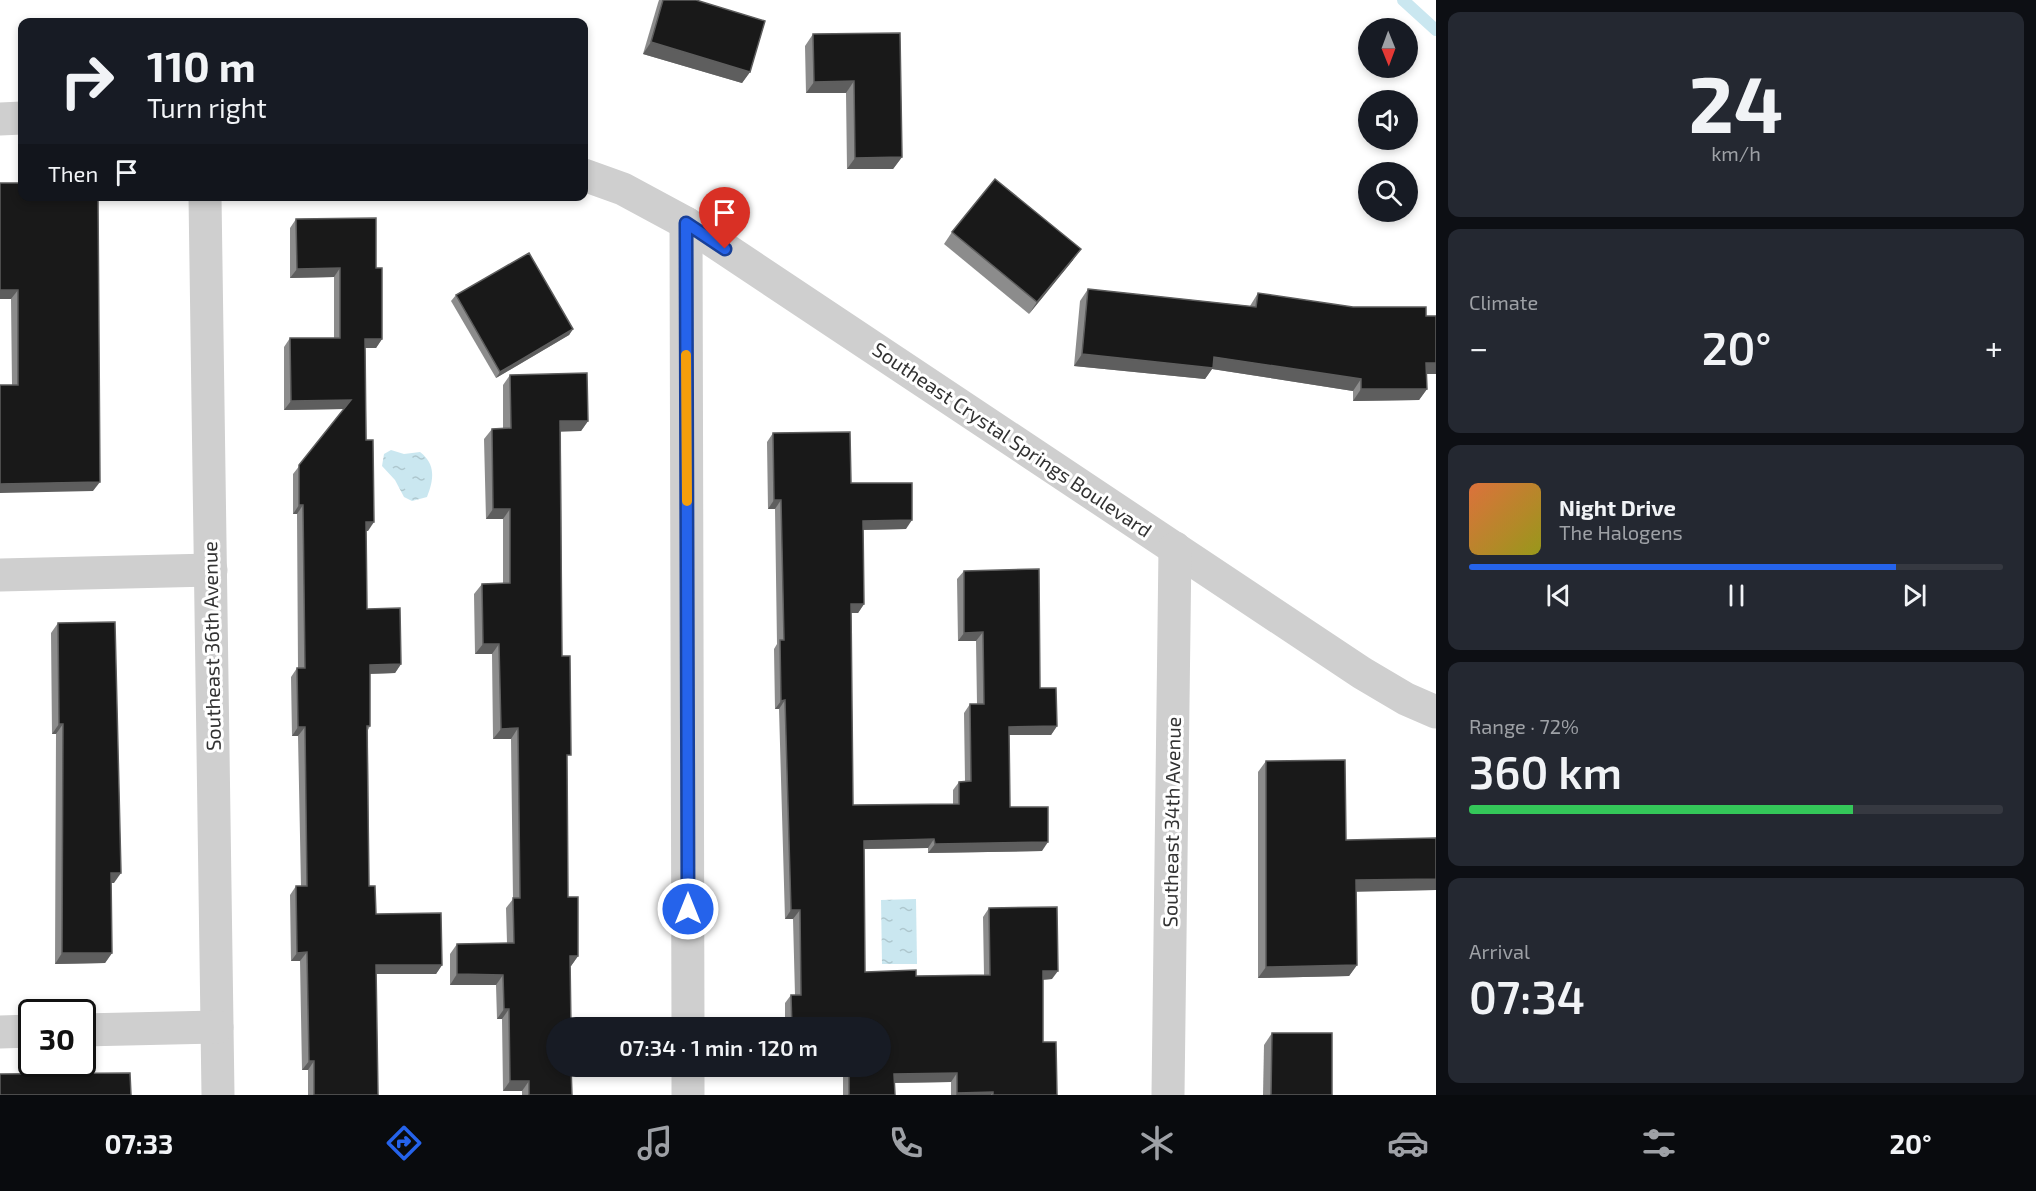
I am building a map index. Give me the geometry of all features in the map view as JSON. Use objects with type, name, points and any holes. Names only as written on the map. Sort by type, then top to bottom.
[{"type":"street","points":[[0,119],[18,118]]},
{"type":"street","name":"Southeast Crystal Springs Boulevard","points":[[588,176],[623,189],[686,223],[1362,673],[1406,699],[1436,712]]},
{"type":"street","name":"Southeast 36th Avenue","points":[[205,201],[218,1095]]},
{"type":"street","points":[[686,223],[688,1017]]},
{"type":"street","name":"Southeast 34th Avenue","points":[[1168,1095],[1175,548]]},
{"type":"street","points":[[0,575],[211,570]]},
{"type":"street","points":[[96,1030],[217,1028]]},
{"type":"street","points":[[0,1032],[18,1032]]},
{"type":"street","points":[[688,1077],[688,1095]]},
{"type":"water","points":[[391,450],[404,454],[420,452],[429,462],[432,478],[427,497],[412,501],[404,497],[395,480],[382,466],[384,454]]},
{"type":"water","points":[[916,899],[917,964],[882,964],[881,900]]},
{"type":"building","points":[[663,0],[696,0],[765,21],[750,72],[651,42]]},
{"type":"building","points":[[900,33],[902,157],[855,158],[854,81],[814,82],[813,34]]},
{"type":"building","points":[[995,179],[1081,249],[1037,302],[952,232]]},
{"type":"building","points":[[0,183],[18,183],[18,201],[98,201],[100,482],[0,484],[0,385],[18,385],[18,290],[0,290]]},
{"type":"building","points":[[376,218],[376,268],[382,268],[382,339],[365,339],[366,440],[373,440],[374,522],[366,522],[367,609],[400,608],[401,664],[370,665],[370,726],[367,726],[369,886],[375,886],[376,914],[441,913],[442,965],[376,965],[378,1095],[314,1095],[314,1061],[309,1061],[307,952],[297,953],[296,886],[307,886],[305,727],[298,727],[297,668],[305,668],[303,505],[299,505],[299,465],[351,400],[291,401],[290,338],[340,338],[340,268],[297,269],[296,219]]},
{"type":"building","points":[[529,253],[573,329],[500,372],[456,295]]},
{"type":"building","points":[[1088,289],[1256,307],[1258,293],[1353,307],[1426,307],[1426,316],[1436,316],[1436,363],[1426,363],[1427,389],[1361,389],[1361,379],[1214,357],[1213,368],[1082,354]]},
{"type":"building","points":[[587,373],[588,421],[560,421],[562,656],[570,656],[571,755],[567,755],[568,897],[578,897],[578,956],[570,956],[571,1017],[546,1017],[546,1077],[571,1077],[572,1095],[529,1095],[529,1081],[510,1081],[509,1009],[504,1009],[503,975],[457,974],[457,944],[514,943],[513,898],[520,898],[518,728],[501,729],[499,644],[483,644],[482,584],[510,583],[510,509],[493,509],[492,429],[511,428],[510,375]]},
{"type":"building","points":[[850,432],[851,483],[912,483],[912,520],[863,521],[864,604],[851,604],[853,805],[959,804],[959,782],[971,781],[970,704],[984,704],[983,632],[964,633],[964,571],[1039,569],[1040,688],[1056,688],[1057,726],[1009,727],[1010,807],[1048,807],[1048,842],[935,844],[934,839],[864,841],[865,972],[916,970],[916,976],[990,975],[989,908],[1057,907],[1058,971],[1043,971],[1043,1042],[1056,1042],[1057,1095],[957,1093],[957,1073],[894,1074],[895,1095],[849,1095],[849,1077],[891,1077],[891,1017],[792,1017],[791,995],[801,995],[800,910],[791,910],[785,700],[781,701],[780,640],[784,640],[781,500],[774,500],[773,433]]},
{"type":"building","points":[[115,622],[121,873],[111,873],[112,953],[62,953],[63,724],[59,724],[58,623]]},
{"type":"building","points":[[1345,760],[1346,840],[1436,838],[1436,879],[1356,880],[1357,965],[1266,967],[1266,761]]},
{"type":"building","points":[[1272,1033],[1332,1033],[1332,1095],[1271,1095]]},
{"type":"building","points":[[96,1073],[130,1073],[131,1095],[0,1095],[0,1074],[18,1074],[18,1077],[96,1077]]},
{"type":"waterway","points":[[1403,0],[1436,30]]},
{"type":"slow traffic","points":[[686,355],[687,501]]},
{"type":"route","points":[[688,909],[686,223],[725,249]]}]
